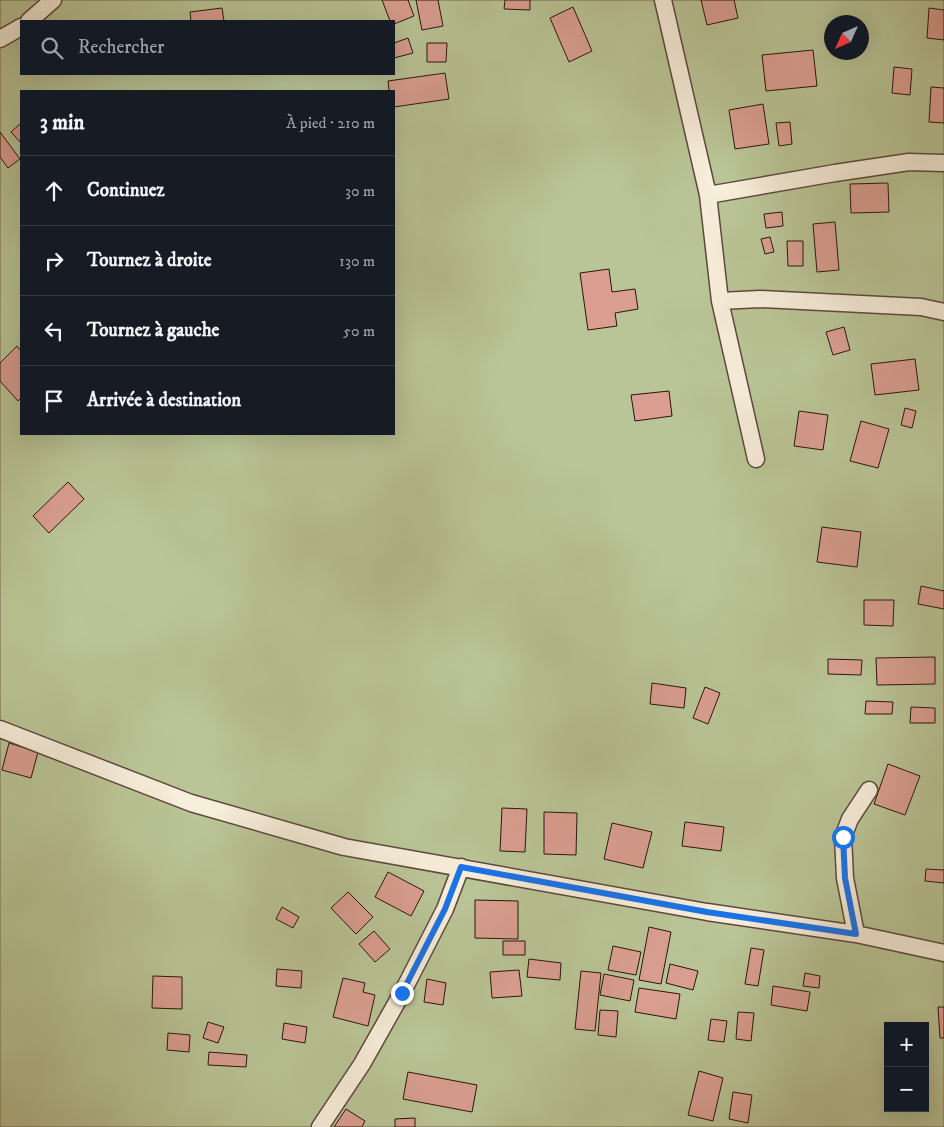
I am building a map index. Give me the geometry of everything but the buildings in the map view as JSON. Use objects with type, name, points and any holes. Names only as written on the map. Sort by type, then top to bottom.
[{"type":"street","points":[[31,20],[53,0]]},
{"type":"street","points":[[663,0],[708,195],[720,301],[756,459]]},
{"type":"street","points":[[0,39],[20,28]]},
{"type":"street","points":[[708,195],[909,162],[944,163]]},
{"type":"street","points":[[720,301],[760,299],[883,305],[921,307],[944,312]]},
{"type":"street","points":[[0,729],[191,803],[344,847],[707,912],[856,934],[944,953]]},
{"type":"street","points":[[856,934],[845,878],[843,837],[850,819],[869,790]]},
{"type":"street","points":[[320,1127],[362,1064],[402,993],[445,909],[461,867]]},
{"type":"green space","points":[[0,0],[944,0],[944,1127],[0,1127]]},
{"type":"route","points":[[402,993],[445,909],[461,867],[707,912],[856,934],[845,878],[843,837]]}]
